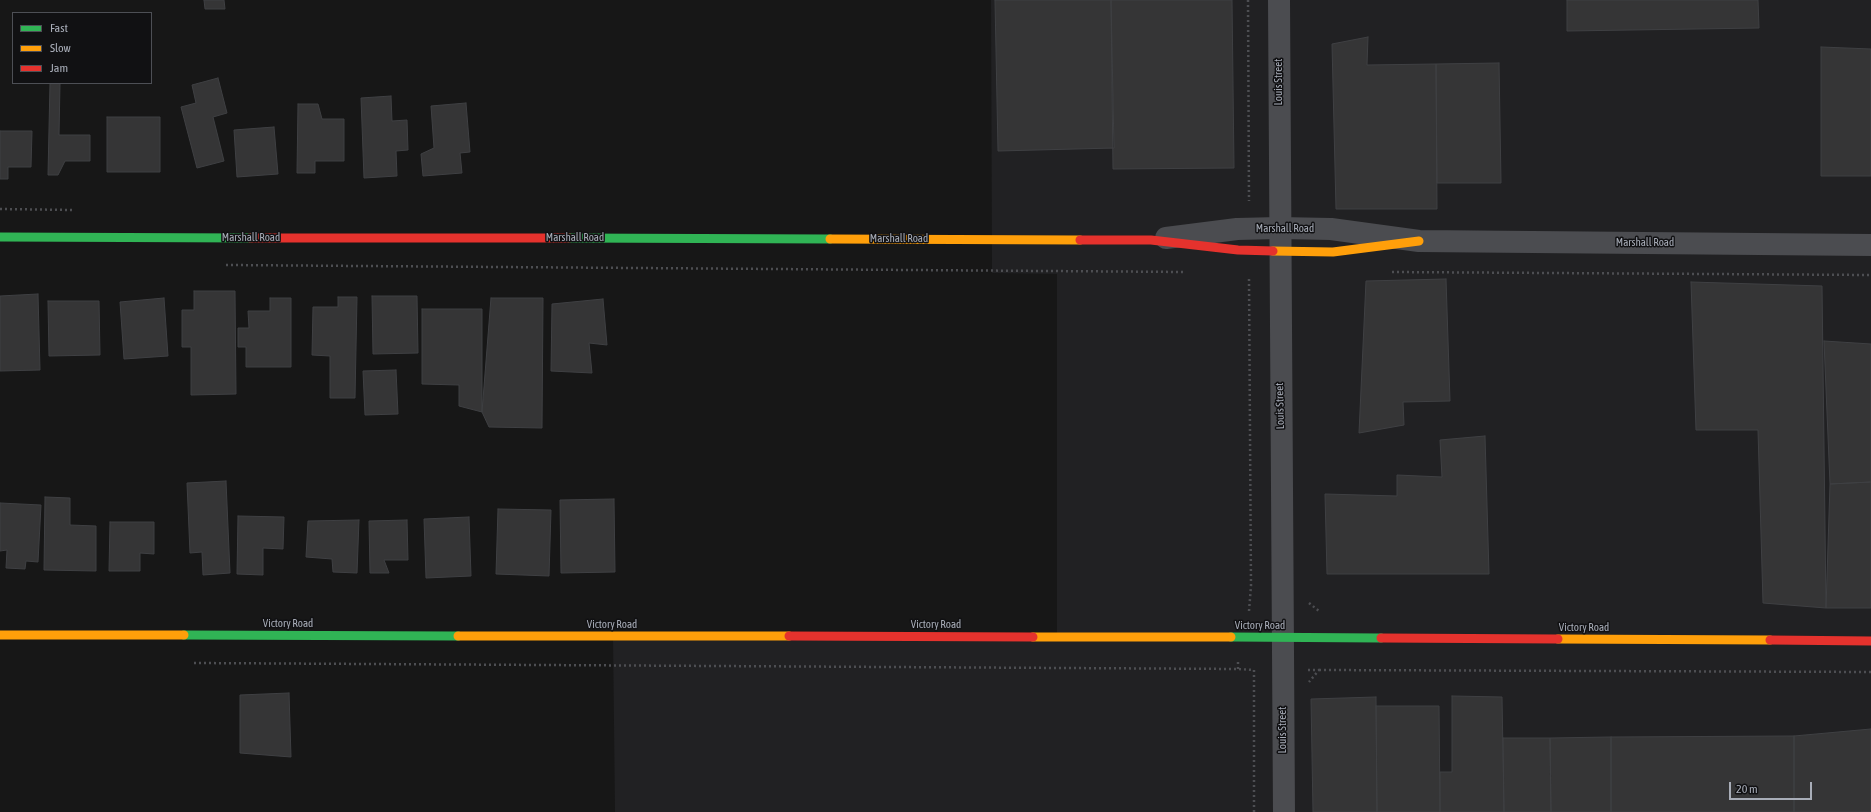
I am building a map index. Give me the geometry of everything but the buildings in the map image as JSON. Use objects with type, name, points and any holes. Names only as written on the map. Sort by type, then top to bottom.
[{"type":"street","name":"Louis Street","points":[[1279,0],[1279,278],[1284,812]]},
{"type":"street","name":"Marshall Road","points":[[1151,240],[1237,229],[1279,228],[1331,229],[1419,241],[1871,245]]},
{"type":"street","name":"Marshall Road","points":[[0,237],[1151,240],[1238,250],[1333,252],[1419,241]]},
{"type":"street","name":"Victory Road","points":[[0,635],[1871,641]]},
{"type":"path","points":[[1248,0],[1249,201]]},
{"type":"path","points":[[223,265],[1188,272]]},
{"type":"path","points":[[1389,272],[1871,275]]},
{"type":"path","points":[[1244,612],[1250,611],[1251,586],[1249,278],[1279,278]]},
{"type":"path","points":[[1305,599],[1315,609],[1321,612]]},
{"type":"path","points":[[192,663],[1254,670]]},
{"type":"path","points":[[1319,670],[1871,672]]},
{"type":"shaded area","points":[[991,0],[1871,0],[1871,812],[615,812],[613,637],[1057,637],[1057,274],[992,273]]},
{"type":"traffic: fast","points":[[0,237],[250,238]]},
{"type":"traffic: fast","points":[[569,238],[830,239]]},
{"type":"traffic: fast","points":[[184,635],[458,636]]},
{"type":"traffic: fast","points":[[1231,637],[1381,638]]},
{"type":"traffic: slow","points":[[830,239],[1080,240]]},
{"type":"traffic: slow","points":[[1273,251],[1333,252],[1419,241]]},
{"type":"traffic: slow","points":[[0,635],[184,635]]},
{"type":"traffic: slow","points":[[458,636],[789,636]]},
{"type":"traffic: slow","points":[[1033,637],[1231,637]]},
{"type":"traffic: slow","points":[[1558,639],[1770,640]]},
{"type":"traffic: jam","points":[[250,238],[569,238]]},
{"type":"traffic: jam","points":[[1080,240],[1151,240],[1238,250],[1273,251]]},
{"type":"traffic: jam","points":[[789,636],[1033,637]]},
{"type":"traffic: jam","points":[[1381,638],[1558,639]]},
{"type":"traffic: jam","points":[[1770,640],[1871,641]]}]
